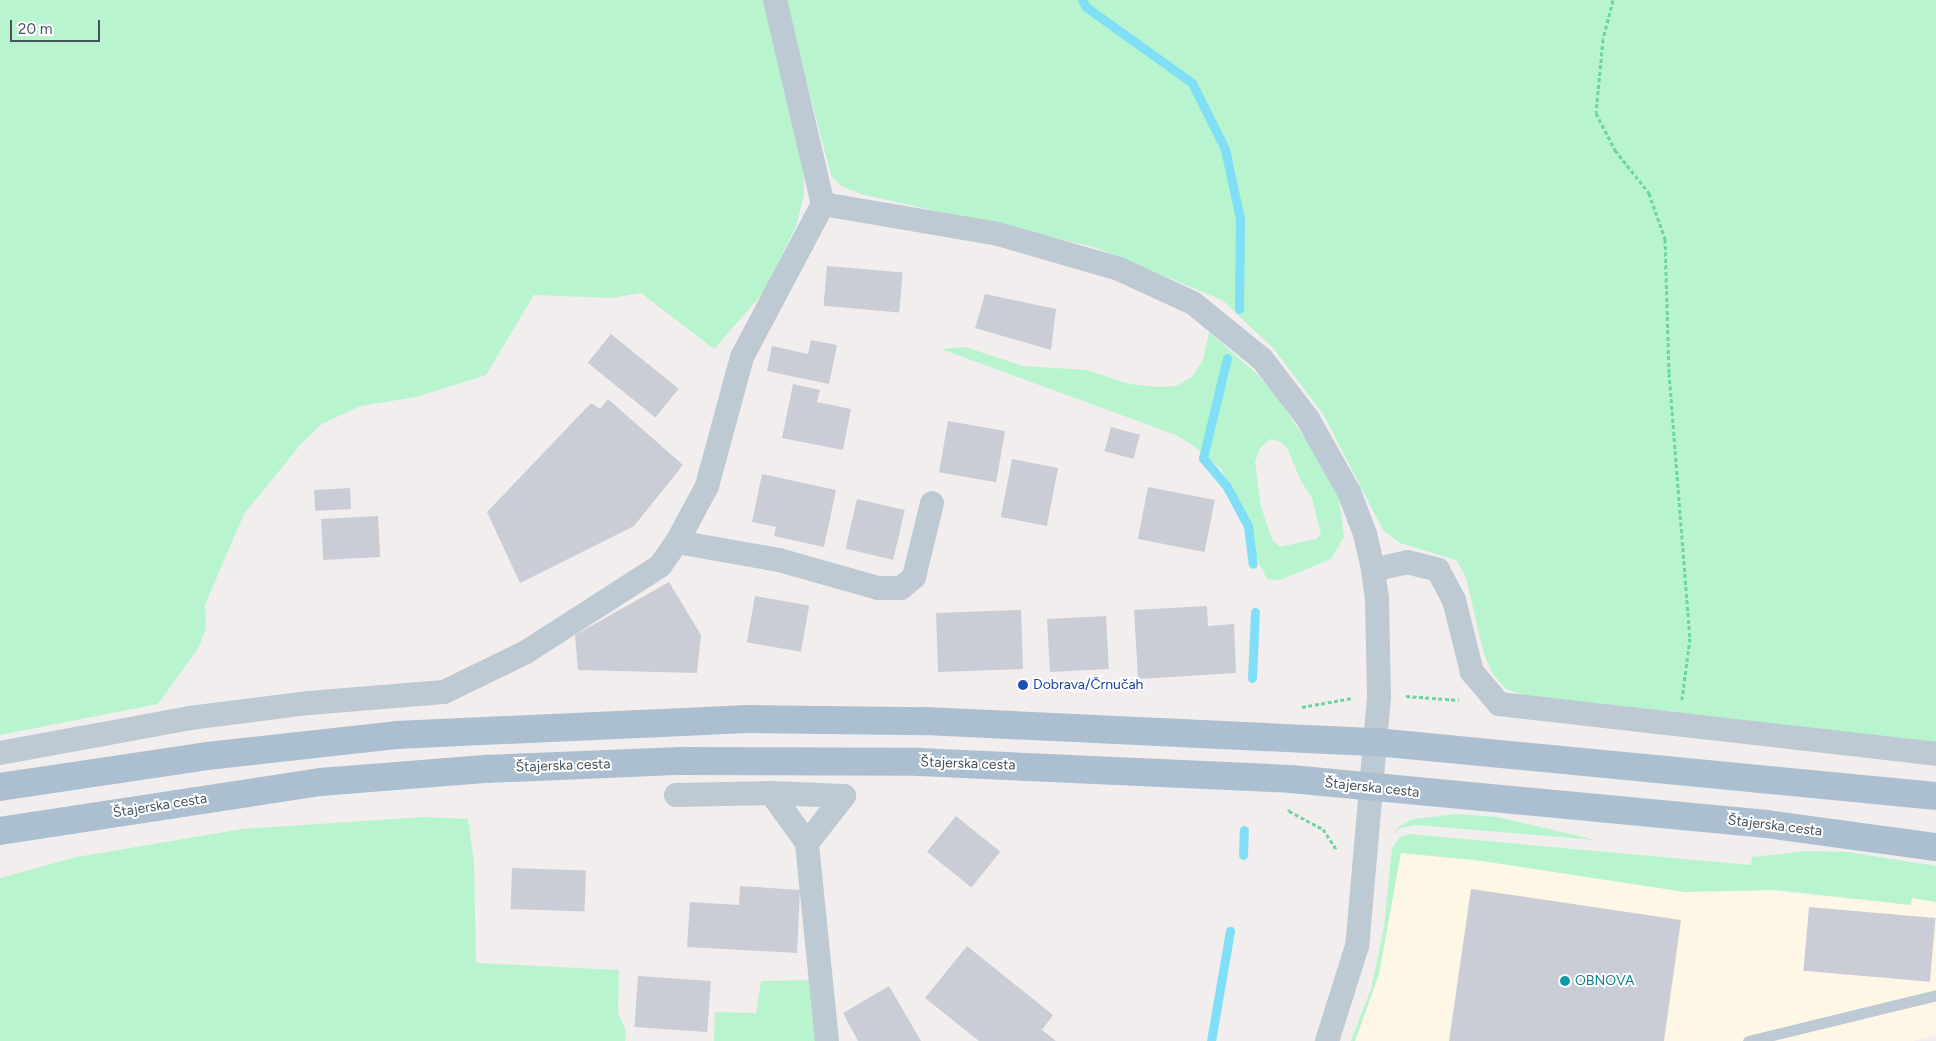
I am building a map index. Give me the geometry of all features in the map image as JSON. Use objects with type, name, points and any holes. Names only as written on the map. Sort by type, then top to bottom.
[{"type":"main road","points":[[0,787],[208,756],[396,735],[749,718],[925,721],[1376,742],[1936,796]]},
{"type":"main road","name":"Štajerska cesta","points":[[0,831],[320,782],[497,769],[681,761],[919,762],[1283,778],[1371,788],[1767,824],[1936,847]]},
{"type":"street","points":[[0,754],[190,718],[308,703],[444,692],[526,652],[660,566],[677,542],[707,486],[742,357],[823,204],[775,0]]},
{"type":"street","points":[[823,204],[998,234],[1119,269],[1193,303],[1262,359],[1308,419],[1349,492],[1365,534],[1373,570],[1379,638],[1376,742],[1357,946],[1327,1041]]},
{"type":"street","points":[[677,542],[779,560],[878,588],[901,588],[914,577],[932,503]]},
{"type":"street","points":[[1373,570],[1407,562],[1438,570],[1454,600],[1472,672],[1499,704],[1678,727],[1936,754]]},
{"type":"street","points":[[771,793],[807,843],[827,1041]]},
{"type":"street","points":[[676,795],[771,793],[844,796],[807,843]]},
{"type":"lane","points":[[1748,1041],[1936,995]]},
{"type":"path","points":[[1613,0],[1603,39],[1596,113],[1615,150],[1650,193],[1665,239],[1670,373],[1690,638],[1678,727]]},
{"type":"path","points":[[1403,696],[1499,704]]},
{"type":"path","points":[[1296,708],[1354,698]]},
{"type":"path","points":[[1289,812],[1323,829],[1334,842],[1338,853]]},
{"type":"shaded area","points":[[1400,853],[1910,905],[1912,898],[1936,902],[1936,1035],[1913,1041],[1355,1041],[1379,974]]},
{"type":"green space","points":[[0,0],[764,0],[803,151],[804,195],[796,226],[764,292],[714,349],[641,293],[612,298],[534,295],[486,375],[416,397],[360,406],[322,424],[301,444],[244,514],[205,606],[206,628],[199,647],[158,704],[0,735]]},
{"type":"green space","points":[[785,0],[1936,0],[1936,744],[1526,696],[1506,689],[1492,673],[1483,651],[1466,577],[1456,560],[1400,543],[1383,530],[1323,414],[1274,349],[1222,300],[1094,247],[861,194],[841,186],[831,175]]},
{"type":"green space","points":[[1209,332],[1257,374],[1278,399],[1311,447],[1339,499],[1344,537],[1331,559],[1280,580],[1267,579],[1259,563],[1233,490],[1220,468],[1194,446],[1176,435],[941,349],[965,347],[1023,366],[1087,370],[1129,384],[1160,387],[1176,386],[1192,377],[1203,360]],"holes":[[[1270,439],[1279,441],[1287,448],[1301,481],[1312,498],[1321,534],[1316,539],[1280,547],[1273,541],[1261,507],[1255,462],[1260,448]]]},
{"type":"green space","points":[[1458,814],[1497,817],[1596,840],[1416,825],[1401,828],[1392,834],[1400,826],[1413,819]]},
{"type":"green space","points":[[424,817],[468,819],[474,862],[476,963],[619,970],[618,1013],[626,1031],[625,1041],[0,1041],[0,878],[77,857],[242,829]]},
{"type":"green space","points":[[1409,834],[1751,865],[1752,857],[1807,851],[1848,852],[1936,866],[1936,902],[1912,898],[1911,905],[1776,890],[1685,892],[1475,860],[1401,853],[1379,974],[1355,1041],[1351,1041],[1371,989],[1384,927],[1392,848],[1400,837]]},
{"type":"green space","points":[[809,980],[820,1041],[714,1041],[715,1012],[756,1013],[761,981]]},
{"type":"building","points":[[827,266],[903,273],[899,312],[824,306]]},
{"type":"building","points":[[985,294],[1056,309],[1051,350],[975,328]]},
{"type":"building","points":[[611,334],[679,389],[655,418],[588,363]]},
{"type":"building","points":[[811,340],[837,345],[829,384],[767,371],[772,346],[808,354]]},
{"type":"building","points":[[793,384],[820,390],[817,402],[851,409],[843,450],[782,438]]},
{"type":"building","points":[[608,399],[683,465],[634,526],[520,583],[487,512],[591,403],[600,409]]},
{"type":"building","points":[[948,421],[1005,431],[996,482],[939,472]]},
{"type":"building","points":[[1111,427],[1140,435],[1134,459],[1105,451]]},
{"type":"building","points":[[1012,459],[1058,468],[1047,526],[1001,517]]},
{"type":"building","points":[[762,474],[836,490],[824,547],[774,536],[776,527],[752,522]]},
{"type":"building","points":[[1148,487],[1215,500],[1205,552],[1138,539]]},
{"type":"building","points":[[350,488],[351,509],[315,511],[314,490]]},
{"type":"building","points":[[857,499],[905,510],[893,560],[846,549]]},
{"type":"building","points":[[378,516],[380,557],[323,560],[321,519]]},
{"type":"building","points":[[669,582],[701,635],[697,673],[578,670],[575,635]]},
{"type":"building","points":[[755,596],[809,606],[801,652],[747,642]]},
{"type":"building","points":[[1207,606],[1208,626],[1234,624],[1236,673],[1138,679],[1134,610]]},
{"type":"building","points":[[1021,610],[1023,669],[938,672],[936,613]]},
{"type":"building","points":[[1106,616],[1109,669],[1050,672],[1047,619]]},
{"type":"building","points":[[956,816],[1000,852],[971,888],[927,852]]},
{"type":"building","points":[[512,868],[586,871],[585,912],[511,909]]},
{"type":"building","points":[[740,886],[800,890],[797,953],[687,947],[690,902],[739,905]]},
{"type":"building","name":"OBNOVA","points":[[1471,889],[1681,920],[1664,1041],[1449,1041]]},
{"type":"building","points":[[1809,907],[1936,918],[1930,982],[1803,971]]},
{"type":"building","points":[[967,946],[1053,1015],[1042,1030],[1056,1041],[979,1041],[925,998]]},
{"type":"building","points":[[638,976],[711,981],[707,1032],[634,1027]]},
{"type":"building","points":[[889,986],[921,1041],[858,1041],[843,1013]]},
{"type":"waterway","points":[[1082,0],[1086,7],[1192,83],[1225,149],[1240,219],[1239,309]]},
{"type":"waterway","points":[[1227,358],[1203,458],[1226,485],[1248,526],[1253,564]]},
{"type":"waterway","points":[[1252,678],[1255,612]]},
{"type":"waterway","points":[[1243,855],[1244,830]]},
{"type":"waterway","points":[[1211,1041],[1230,931]]},
{"type":"place","name":"Dobrava/Črnučah","points":[[1023,685]]},
{"type":"place","name":"OBNOVA","points":[[1565,981]]}]
